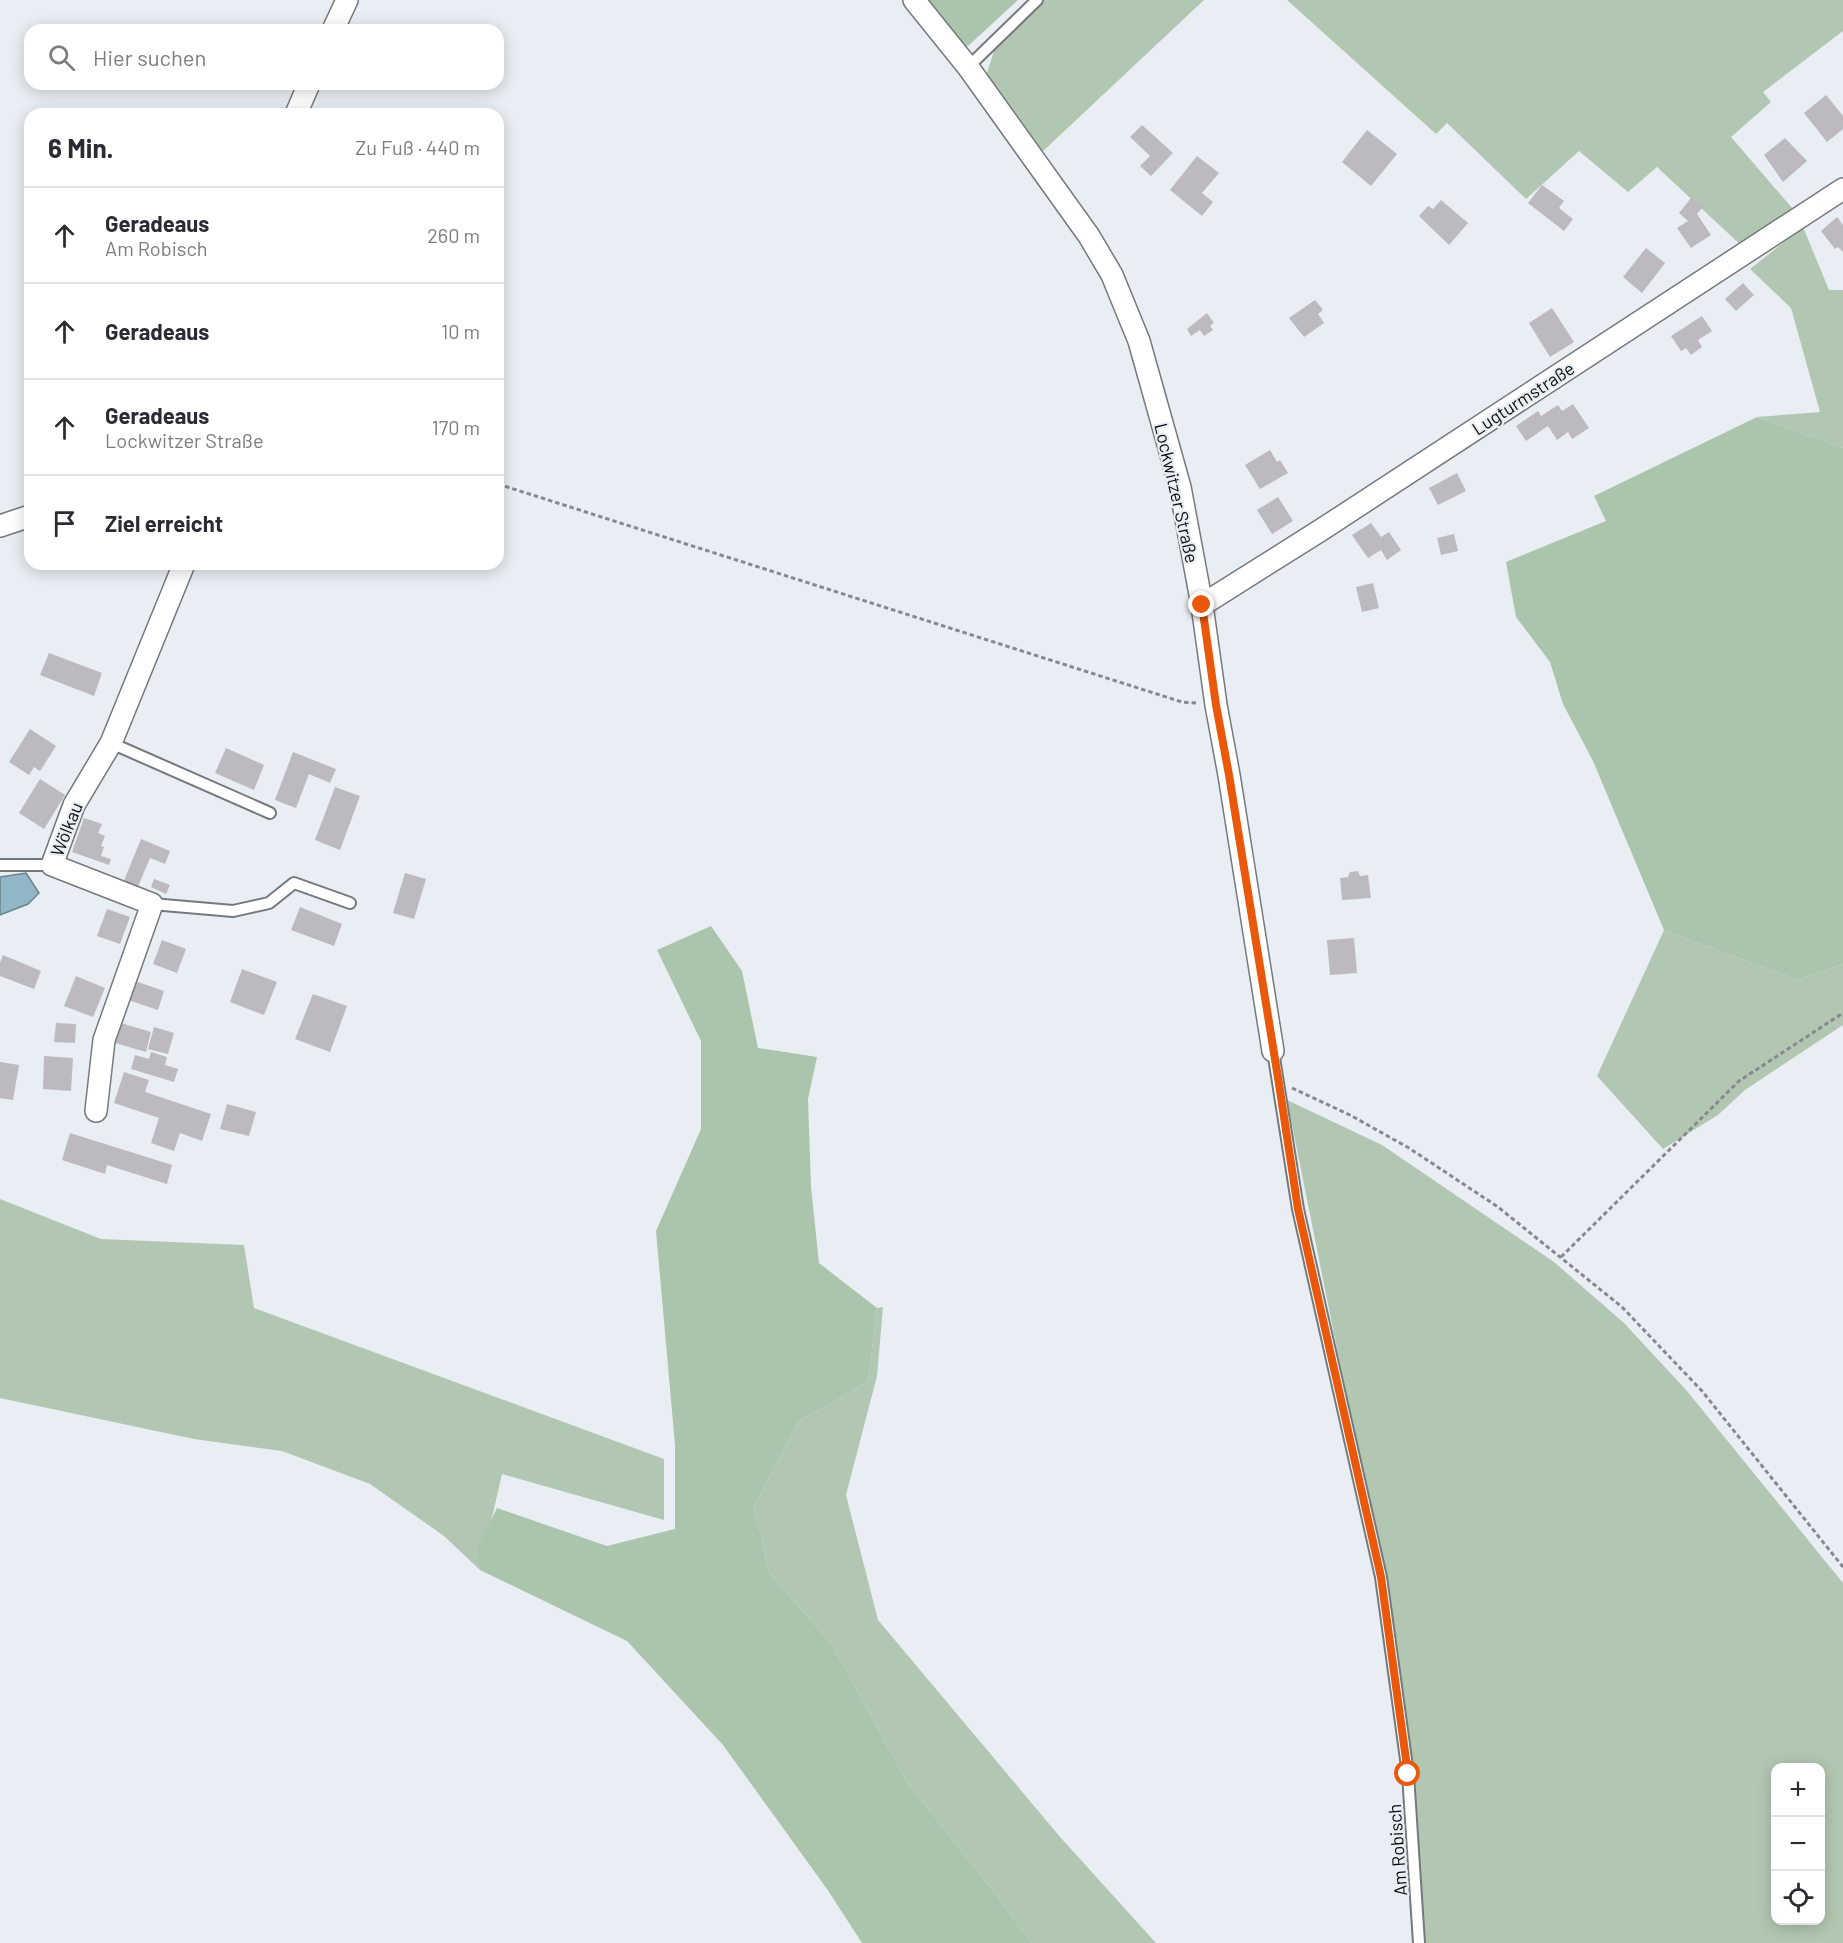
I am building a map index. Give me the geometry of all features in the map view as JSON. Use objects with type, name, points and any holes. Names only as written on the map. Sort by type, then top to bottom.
[{"type":"street","points":[[336,24],[347,0]]},
{"type":"street","name":"Lockwitzer Straße","points":[[914,0],[968,67],[1089,236],[1122,294],[1180,487],[1202,605],[1216,705],[1273,1051]]},
{"type":"street","points":[[299,108],[306,90]]},
{"type":"street","name":"Lugturmstraße","points":[[1202,605],[1331,524],[1843,189]]},
{"type":"street","points":[[0,526],[24,518]]},
{"type":"street","name":"Wölkau","points":[[152,904],[51,865],[74,805],[111,743],[182,570]]},
{"type":"street","points":[[96,1111],[104,1040],[152,904]]},
{"type":"lane","points":[[968,67],[1037,0]]},
{"type":"lane","points":[[111,743],[270,813]]},
{"type":"lane","points":[[0,866],[51,865]]},
{"type":"lane","points":[[152,904],[233,911],[269,903],[294,883],[350,903]]},
{"type":"lane","name":"Am Robisch","points":[[1273,1051],[1298,1209],[1381,1577],[1408,1774],[1419,1943]]},
{"type":"path","points":[[504,486],[1182,702],[1216,705]]},
{"type":"path","points":[[1561,1257],[1738,1081],[1843,1013]]},
{"type":"path","points":[[1279,1084],[1332,1106],[1409,1148],[1498,1207],[1622,1307],[1702,1391],[1843,1567]]},
{"type":"green space","points":[[919,0],[1018,0],[968,46],[952,44]]},
{"type":"green space","points":[[1043,0],[1204,0],[1041,153],[985,79],[995,48]]},
{"type":"green space","points":[[1287,0],[1843,0],[1843,31],[1763,92],[1771,102],[1731,137],[1793,209],[1744,248],[1657,167],[1628,192],[1579,151],[1526,199],[1447,123],[1436,134]]},
{"type":"green space","points":[[1803,227],[1829,290],[1843,290],[1843,448],[1757,417],[1820,412],[1791,308],[1750,269]]},
{"type":"green space","points":[[1757,417],[1843,448],[1843,964],[1798,980],[1664,930],[1593,761],[1563,704],[1550,662],[1516,617],[1506,562],[1606,521],[1594,496]]},
{"type":"green space","points":[[711,926],[742,971],[758,1048],[817,1057],[808,1099],[811,1187],[819,1263],[877,1308],[868,1382],[798,1422],[753,1509],[769,1573],[831,1643],[907,1782],[998,1897],[1031,1943],[862,1943],[827,1889],[723,1745],[627,1641],[480,1570],[477,1549],[497,1508],[607,1546],[675,1529],[675,1445],[656,1231],[701,1129],[701,1041],[657,950]]},
{"type":"green space","points":[[1664,930],[1798,980],[1843,964],[1843,1025],[1745,1090],[1718,1115],[1663,1149],[1597,1076]]},
{"type":"green space","points":[[1287,1100],[1382,1145],[1554,1262],[1624,1323],[1687,1391],[1843,1583],[1843,1943],[1424,1943],[1396,1643]]},
{"type":"green space","points":[[0,1199],[101,1239],[244,1245],[254,1308],[664,1459],[664,1520],[502,1474],[480,1570],[444,1536],[370,1484],[282,1451],[194,1439],[0,1398]]},
{"type":"green space","points":[[883,1307],[877,1376],[846,1495],[878,1620],[1061,1838],[1156,1943],[1031,1943],[998,1897],[907,1782],[831,1643],[769,1573],[753,1509],[798,1422],[868,1382],[877,1308]]},
{"type":"water","points":[[26,873],[39,893],[28,904],[0,915],[0,877]]},
{"type":"building","points":[[1826,95],[1843,116],[1843,129],[1827,142],[1804,113]]},
{"type":"building","points":[[1142,125],[1173,153],[1151,176],[1140,166],[1150,156],[1130,137]]},
{"type":"building","points":[[1367,130],[1397,154],[1371,186],[1342,162]]},
{"type":"building","points":[[1785,138],[1807,161],[1783,182],[1764,155]]},
{"type":"building","points":[[1197,156],[1219,173],[1202,193],[1213,202],[1202,216],[1170,190]]},
{"type":"building","points":[[1542,185],[1564,201],[1559,208],[1573,219],[1564,231],[1528,203]]},
{"type":"building","points":[[1691,198],[1703,207],[1697,214],[1711,235],[1691,248],[1677,228],[1688,221],[1679,213]]},
{"type":"building","points":[[1441,200],[1468,223],[1449,245],[1419,216],[1428,206],[1433,209]]},
{"type":"building","points":[[1837,217],[1843,225],[1843,252],[1838,247],[1835,249],[1821,231]]},
{"type":"building","points":[[1646,248],[1665,263],[1642,293],[1623,277]]},
{"type":"building","points":[[1743,283],[1754,295],[1736,311],[1725,299]]},
{"type":"building","points":[[1315,300],[1323,310],[1318,314],[1324,323],[1304,337],[1289,318]]},
{"type":"building","points":[[1552,308],[1574,342],[1550,357],[1529,323]]},
{"type":"building","points":[[1207,313],[1214,323],[1210,326],[1213,330],[1204,336],[1200,330],[1191,336],[1187,329]]},
{"type":"building","points":[[1702,316],[1712,331],[1698,340],[1702,347],[1691,355],[1686,348],[1681,351],[1671,336]]},
{"type":"building","points":[[1573,404],[1589,428],[1572,439],[1568,432],[1557,440],[1548,426],[1526,441],[1516,426],[1538,411],[1541,416],[1558,405],[1562,411]]},
{"type":"building","points":[[1270,450],[1277,462],[1280,460],[1288,473],[1260,489],[1245,465]]},
{"type":"building","points":[[1457,473],[1466,491],[1438,505],[1429,488]]},
{"type":"building","points":[[1278,497],[1293,521],[1272,534],[1257,510]]},
{"type":"building","points":[[1371,523],[1381,537],[1389,532],[1401,550],[1387,560],[1381,550],[1368,558],[1352,535]]},
{"type":"building","points":[[1454,534],[1458,551],[1441,555],[1437,538]]},
{"type":"building","points":[[1373,583],[1379,608],[1362,612],[1356,587]]},
{"type":"building","points":[[49,653],[102,673],[94,696],[40,675]]},
{"type":"building","points":[[30,729],[56,746],[40,771],[34,767],[29,775],[9,762]]},
{"type":"building","points":[[226,748],[264,765],[254,790],[215,773]]},
{"type":"building","points":[[293,752],[336,769],[330,783],[309,774],[296,808],[275,800]]},
{"type":"building","points":[[40,779],[65,795],[44,829],[19,813]]},
{"type":"building","points":[[335,787],[360,796],[340,850],[315,840]]},
{"type":"building","points":[[84,818],[102,824],[98,833],[105,836],[101,846],[104,847],[101,856],[111,859],[109,865],[72,852]]},
{"type":"building","points":[[141,839],[170,851],[165,864],[150,858],[137,889],[123,883]]},
{"type":"building","points":[[1358,871],[1360,876],[1368,875],[1371,898],[1342,900],[1340,878],[1348,877],[1350,872]]},
{"type":"building","points":[[405,873],[426,879],[414,919],[393,913]]},
{"type":"building","points":[[154,879],[170,885],[166,894],[151,887]]},
{"type":"building","points":[[300,907],[342,924],[334,946],[291,930]]},
{"type":"building","points":[[107,909],[130,917],[120,944],[97,936]]},
{"type":"building","points":[[1354,938],[1357,973],[1330,975],[1327,940]]},
{"type":"building","points":[[162,940],[186,949],[177,973],[153,964]]},
{"type":"building","points":[[3,955],[41,971],[34,989],[0,976],[0,963]]},
{"type":"building","points":[[242,969],[277,982],[264,1015],[230,1002]]},
{"type":"building","points":[[76,976],[105,988],[93,1017],[64,1006]]},
{"type":"building","points":[[135,981],[164,991],[158,1010],[128,1000]]},
{"type":"building","points":[[313,994],[347,1006],[330,1052],[295,1039]]},
{"type":"building","points":[[56,1023],[76,1024],[75,1043],[54,1042]]},
{"type":"building","points":[[121,1023],[151,1032],[146,1052],[115,1043]]},
{"type":"building","points":[[154,1027],[174,1033],[168,1054],[148,1049]]},
{"type":"building","points":[[151,1052],[167,1057],[165,1065],[178,1069],[174,1082],[131,1069],[135,1055],[149,1059]]},
{"type":"building","points":[[44,1056],[73,1058],[71,1091],[43,1089]]},
{"type":"building","points":[[0,1062],[19,1065],[13,1100],[0,1098]]},
{"type":"building","points":[[124,1072],[149,1080],[145,1092],[211,1114],[202,1141],[180,1133],[174,1151],[151,1143],[159,1118],[114,1103]]},
{"type":"building","points":[[227,1104],[256,1112],[249,1136],[220,1129]]},
{"type":"building","points":[[70,1133],[172,1165],[167,1184],[107,1165],[105,1174],[62,1160]]},
{"type":"route","points":[[1202,605],[1216,705],[1298,1209],[1381,1577],[1408,1774]]}]
